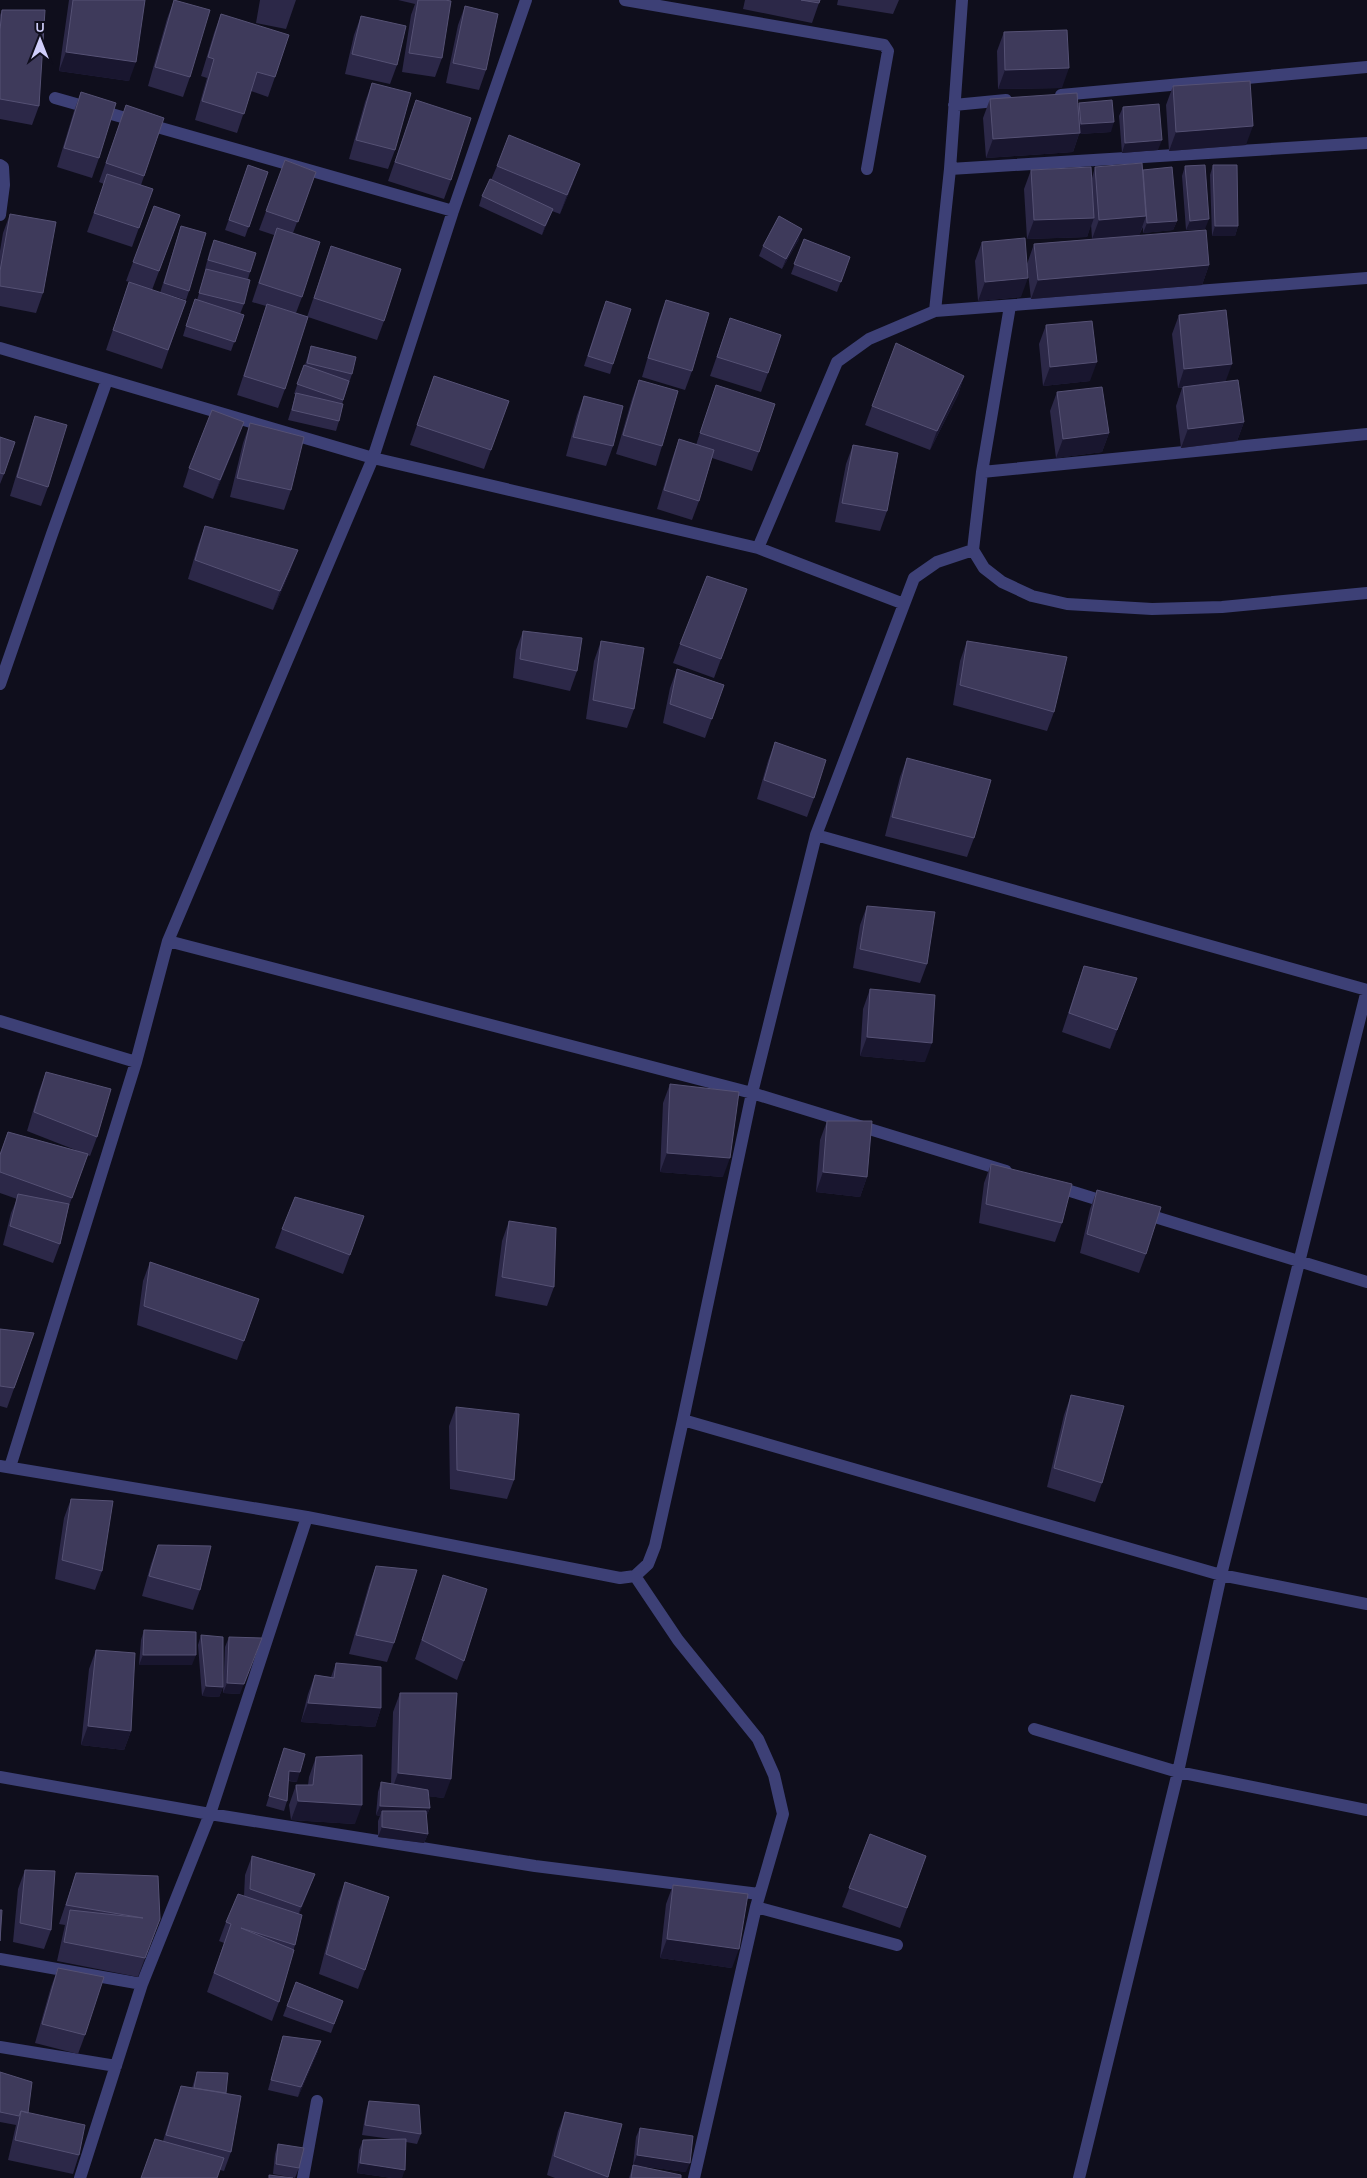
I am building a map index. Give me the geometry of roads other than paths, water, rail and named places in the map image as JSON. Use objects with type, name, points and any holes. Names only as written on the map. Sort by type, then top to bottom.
[{"type":"street","points":[[526,0],[453,211],[373,458],[168,941],[136,1062],[5,1467],[307,1516],[620,1578],[635,1576],[648,1564],[655,1546],[684,1420],[752,1093],[816,835],[914,578],[936,562],[973,550]]},
{"type":"street","points":[[625,0],[884,45],[888,51],[867,169]]},
{"type":"street","points":[[935,311],[950,169],[962,0]]},
{"type":"street","points":[[1052,96],[1367,67]]},
{"type":"street","points":[[55,98],[453,211]]},
{"type":"street","points":[[954,105],[1023,98]]},
{"type":"street","points":[[950,169],[1367,143]]},
{"type":"street","points":[[0,166],[3,167],[4,185],[0,215]]},
{"type":"street","points":[[758,548],[837,362],[869,339],[935,311],[1367,278]]},
{"type":"street","points":[[1010,306],[982,472],[973,550],[984,568],[1002,582],[1032,596],[1067,604],[1152,609],[1212,607],[1367,593]]},
{"type":"street","points":[[0,348],[373,458],[758,548],[904,604]]},
{"type":"street","points":[[0,684],[108,380]]},
{"type":"street","points":[[982,472],[1367,434]]},
{"type":"street","points":[[816,835],[1367,990],[1221,1575],[1178,1772],[1079,2178]]},
{"type":"street","points":[[168,941],[752,1093],[1016,1174]]},
{"type":"street","points":[[0,1021],[136,1062]]},
{"type":"street","points":[[1045,1183],[1367,1282]]},
{"type":"street","points":[[684,1420],[1221,1575],[1367,1604]]},
{"type":"street","points":[[80,2178],[142,1984],[210,1814],[307,1516]]},
{"type":"street","points":[[635,1576],[678,1640],[758,1739],[774,1775],[783,1814],[758,1901],[694,2178]]},
{"type":"street","points":[[1034,1729],[1178,1772],[1367,1810]]},
{"type":"street","points":[[0,1777],[210,1814],[758,1901],[897,1946]]},
{"type":"street","points":[[0,1959],[142,1984]]},
{"type":"street","points":[[0,2047],[116,2066]]},
{"type":"street","points":[[303,2178],[317,2101]]}]
